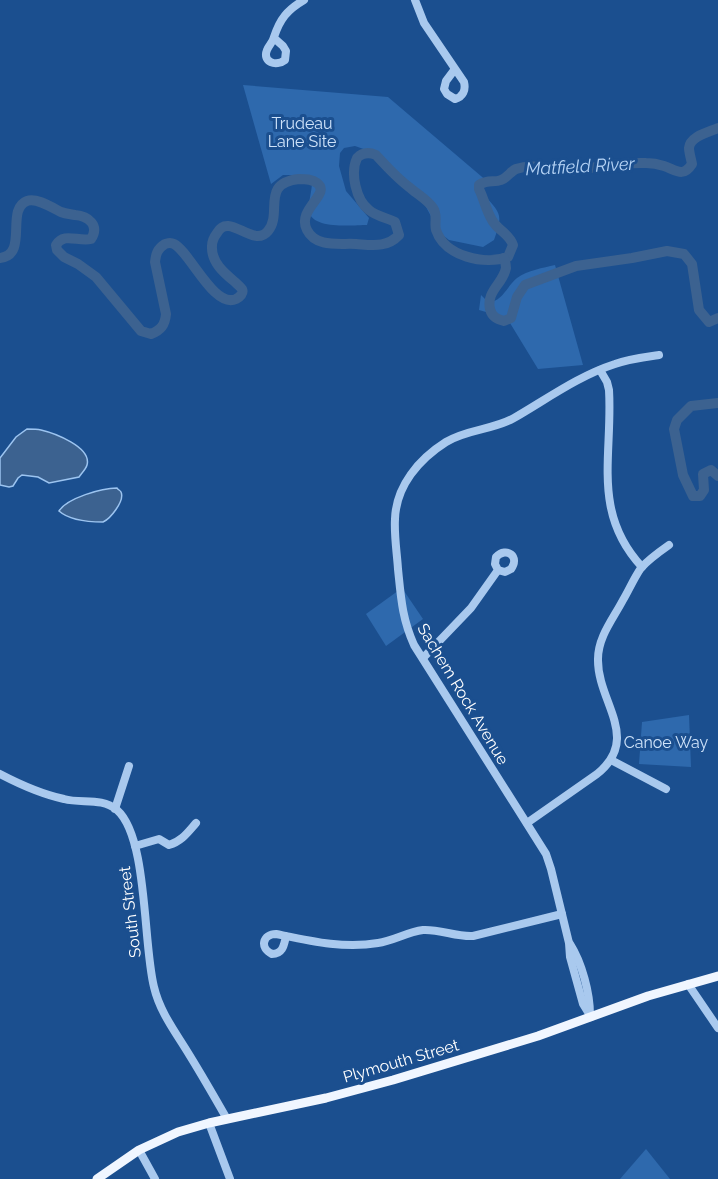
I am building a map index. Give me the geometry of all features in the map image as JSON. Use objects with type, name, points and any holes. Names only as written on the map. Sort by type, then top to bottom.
[{"type":"main road","name":"Plymouth Street","points":[[97,1179],[139,1150],[169,1135],[209,1123],[320,1100],[393,1080],[538,1036],[648,996],[718,976]]},
{"type":"street","points":[[415,0],[424,24],[455,69]]},
{"type":"street","points":[[274,38],[279,24],[299,1]]},
{"type":"street","name":"Sachem Rock Avenue","points":[[591,1017],[582,1004],[549,861],[408,631],[402,608],[395,516],[405,483],[421,462],[450,440],[469,432],[507,422],[564,387],[600,370],[624,361],[660,355]]},
{"type":"street","points":[[600,370],[607,381],[609,390],[607,455],[609,500],[625,545],[642,567]]},
{"type":"street","points":[[527,823],[580,787],[605,768],[611,760],[616,749],[616,729],[600,681],[598,653],[605,632],[642,567],[669,545]]},
{"type":"street","points":[[423,658],[471,608],[498,570]]},
{"type":"street","points":[[611,760],[666,789]]},
{"type":"street","points":[[0,774],[45,794],[67,800],[96,801],[115,809],[129,766]]},
{"type":"street","name":"South Street","points":[[115,809],[129,826],[135,846],[155,993],[171,1026],[227,1119]]},
{"type":"street","points":[[135,846],[159,839],[169,845],[175,843],[184,837],[196,823]]},
{"type":"street","points":[[286,936],[319,942],[364,945],[379,943],[422,930],[473,936],[562,914]]},
{"type":"street","points":[[688,984],[718,1028]]},
{"type":"street","points":[[209,1123],[230,1179]]},
{"type":"street","points":[[139,1150],[155,1179]]},
{"type":"green space","name":"Trudeau Lane Site","points":[[243,85],[388,97],[488,182],[483,186],[482,192],[496,209],[499,218],[494,240],[483,247],[449,240],[440,233],[425,205],[405,178],[372,152],[355,146],[344,148],[340,153],[339,166],[346,191],[369,218],[367,225],[343,226],[317,221],[309,211],[312,182],[305,175],[283,175],[271,184]]},
{"type":"green space","points":[[555,265],[583,365],[538,369],[507,318],[479,310],[481,295],[492,302],[500,298],[521,275]]},
{"type":"green space","points":[[402,588],[423,619],[386,646],[366,614]]},
{"type":"green space","name":"Canoe Way","points":[[689,715],[691,767],[639,764],[642,722]]},
{"type":"green space","points":[[646,1149],[670,1179],[620,1179]]},
{"type":"shaded area","points":[[27,429],[54,434],[71,442],[84,452],[87,458],[86,467],[79,477],[49,483],[38,477],[22,475],[13,486],[0,485],[0,458],[16,437]]},
{"type":"shaded area","points":[[117,488],[122,496],[119,505],[103,522],[74,518],[59,511],[69,502],[85,495]]},
{"type":"waterway","name":"Matfield River","points":[[0,258],[9,255],[13,249],[18,213],[27,201],[40,202],[63,213],[88,219],[94,229],[91,239],[63,239],[56,245],[57,250],[96,277],[141,331],[151,334],[162,327],[166,314],[155,262],[160,248],[168,243],[174,244],[219,296],[228,300],[236,299],[241,295],[242,289],[216,262],[212,252],[213,239],[222,227],[228,226],[255,236],[268,231],[274,216],[276,192],[287,182],[299,179],[308,180],[317,183],[320,187],[318,197],[309,209],[305,222],[307,230],[316,240],[329,243],[373,245],[384,244],[399,235],[395,222],[369,210],[361,200],[354,171],[357,158],[364,154],[376,155],[400,180],[431,205],[435,213],[436,230],[448,247],[467,257],[488,260],[508,257],[513,245],[492,220],[479,185],[501,180],[516,169],[531,166],[576,170],[619,164],[648,163],[682,172],[692,164],[689,148],[693,140],[718,128]]},
{"type":"waterway","points":[[504,258],[506,268],[489,303],[493,316],[504,321],[511,318],[517,297],[525,285],[576,266],[667,251],[684,254],[692,264],[699,310],[709,322],[718,318]]},
{"type":"waterway","points":[[718,403],[691,406],[677,420],[674,429],[683,475],[693,496],[700,496],[704,490],[703,474],[711,470],[718,476]]}]
